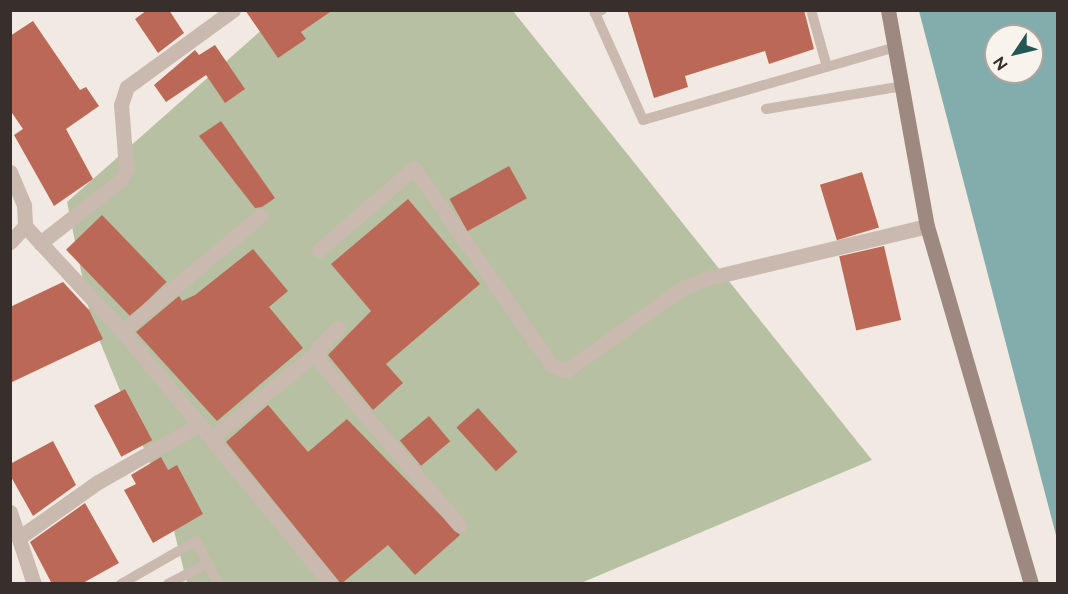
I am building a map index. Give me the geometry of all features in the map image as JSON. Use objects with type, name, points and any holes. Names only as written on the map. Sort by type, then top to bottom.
[{"type":"street","points":[[40,243],[121,180],[126,168],[122,105],[127,87],[233,10]]},
{"type":"street","points":[[888,10],[904,86],[927,226],[1031,584]]},
{"type":"street","points":[[319,250],[414,168],[552,366],[567,370],[698,282],[927,226]]},
{"type":"street","points":[[10,172],[24,205],[24,226],[10,242]]},
{"type":"street","points":[[122,331],[260,216]]},
{"type":"street","points":[[24,226],[122,331],[331,584]]},
{"type":"street","points":[[212,438],[316,353],[338,328]]},
{"type":"street","points":[[316,353],[459,525]]},
{"type":"street","points":[[20,537],[98,482],[200,424]]},
{"type":"street","points":[[10,512],[34,584]]},
{"type":"lane","points":[[603,10],[595,13],[643,120],[896,46]]},
{"type":"lane","points":[[811,10],[827,67]]},
{"type":"lane","points":[[766,109],[904,86]]},
{"type":"lane","points":[[127,582],[196,541],[218,584]]},
{"type":"lane","points":[[168,584],[208,563]]},
{"type":"green space","points":[[283,11],[513,11],[872,460],[581,583],[187,583],[168,507],[91,320],[67,202]]},
{"type":"water","points":[[919,11],[1057,11],[1057,539]]},
{"type":"building","points":[[147,10],[169,10],[184,33],[158,53],[135,19]]},
{"type":"building","points":[[245,10],[333,10],[301,32],[306,39],[278,58]]},
{"type":"building","points":[[627,10],[804,10],[814,49],[769,64],[765,51],[685,76],[688,87],[654,98]]},
{"type":"building","points":[[33,21],[80,90],[86,87],[99,106],[66,129],[93,179],[54,206],[14,135],[23,129],[10,110],[10,36]]},
{"type":"building","points":[[215,45],[245,89],[225,103],[206,75],[166,102],[154,85],[195,50],[199,55]]},
{"type":"building","points":[[221,121],[275,198],[262,207],[255,208],[199,136]]},
{"type":"building","points":[[509,166],[527,198],[467,231],[450,199]]},
{"type":"building","points":[[862,172],[879,227],[837,240],[820,185]]},
{"type":"building","points":[[408,199],[480,284],[386,364],[403,383],[373,410],[328,355],[371,311],[331,264]]},
{"type":"building","points":[[102,215],[167,282],[131,317],[66,250]]},
{"type":"building","points":[[884,246],[901,320],[856,330],[839,256]]},
{"type":"building","points":[[253,249],[288,291],[269,307],[303,348],[217,421],[136,332],[179,296],[182,301],[195,295]]},
{"type":"building","points":[[63,282],[89,310],[103,339],[10,383],[10,307]]},
{"type":"building","points":[[125,389],[152,440],[121,457],[94,405]]},
{"type":"building","points":[[268,405],[308,452],[347,419],[460,535],[415,575],[388,545],[341,584],[226,442]]},
{"type":"building","points":[[478,408],[517,452],[496,471],[456,427]]},
{"type":"building","points":[[429,416],[450,441],[421,466],[400,440]]},
{"type":"building","points":[[53,441],[76,485],[33,516],[10,475],[10,464]]},
{"type":"building","points":[[161,457],[168,470],[177,465],[203,514],[153,543],[124,490],[136,484],[131,475]]},
{"type":"building","points":[[85,503],[119,563],[81,584],[52,584],[30,542]]}]
